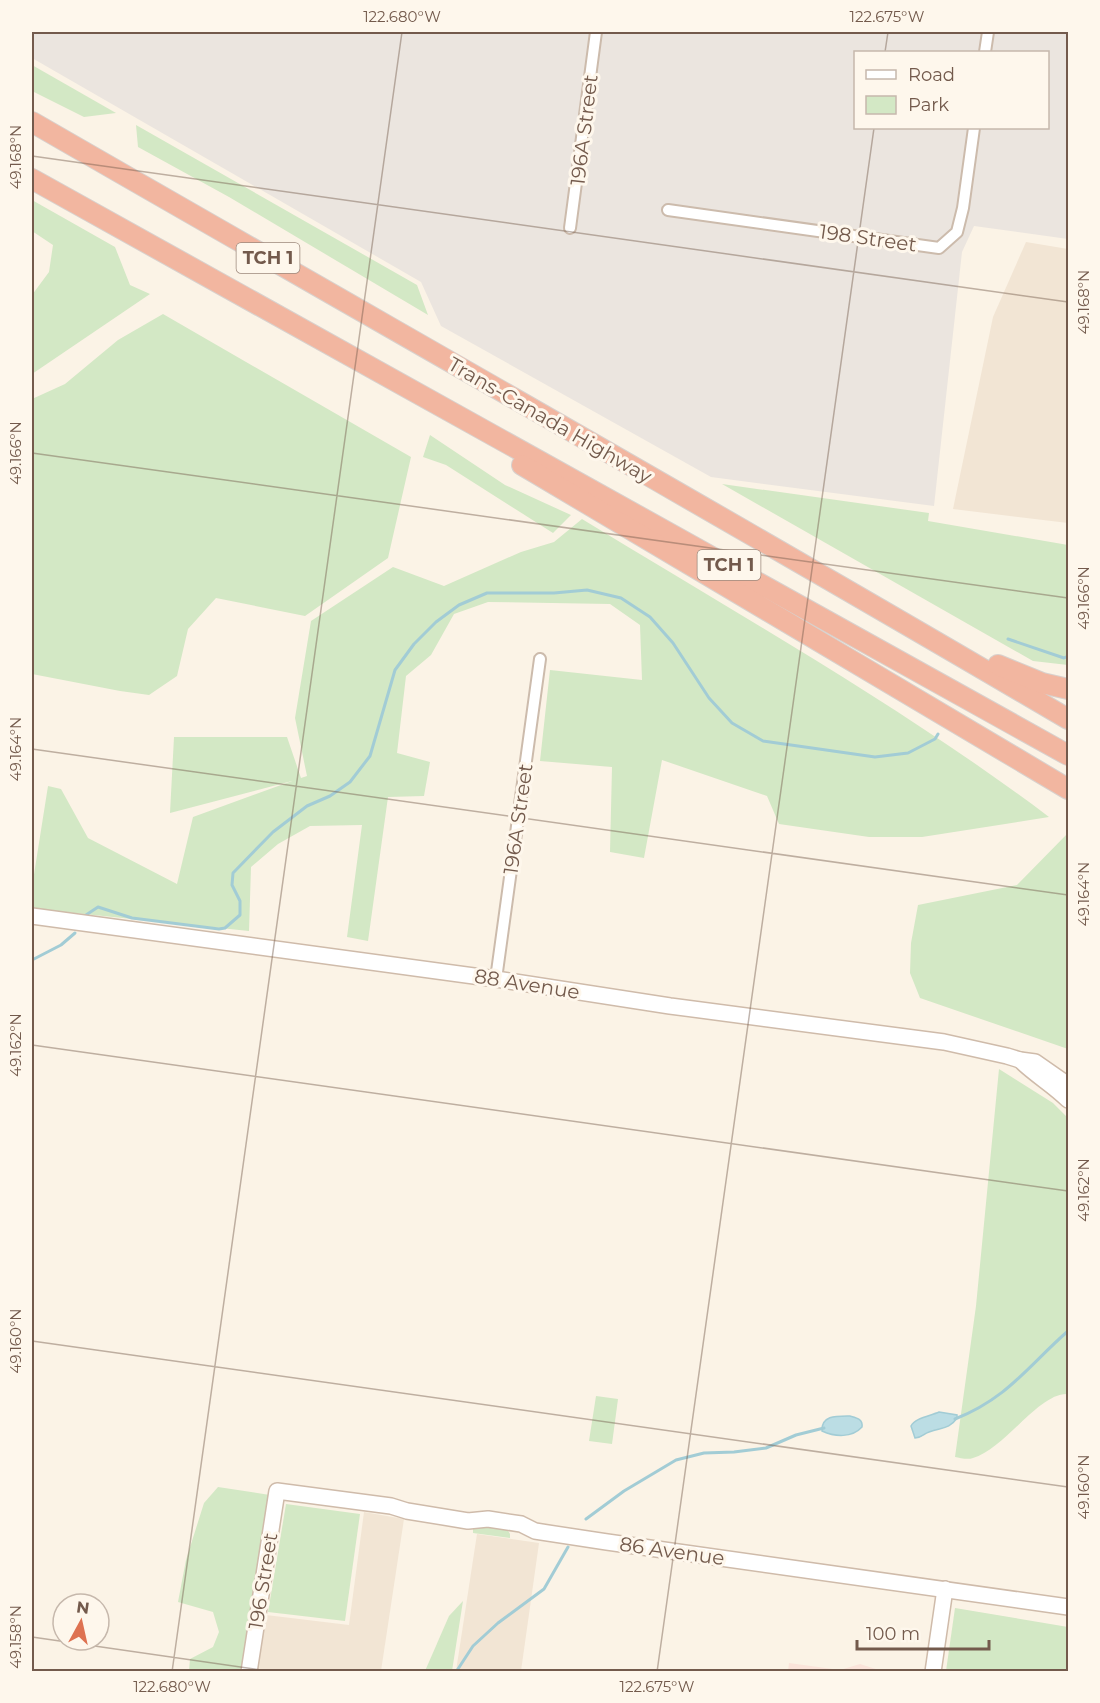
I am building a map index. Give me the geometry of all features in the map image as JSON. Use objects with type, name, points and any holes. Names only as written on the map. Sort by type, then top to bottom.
[{"type":"highway","name":"Trans-Canada Highway","points":[[32,122],[844,587],[1068,719]]},
{"type":"highway","name":"Trans-Canada Highway","points":[[32,179],[1068,755]]},
{"type":"highway","points":[[389,378],[517,461],[1068,789]]},
{"type":"highway","points":[[844,587],[1011,672],[1041,683],[1068,689]]},
{"type":"main road","name":"88 Avenue","points":[[32,916],[496,979],[670,1006],[944,1042],[1035,1062],[1068,1085]]},
{"type":"main road","points":[[1020,1060],[1031,1072],[1050,1084],[1068,1100]]},
{"type":"main road","name":"86 Avenue","points":[[277,1491],[391,1506],[406,1511],[468,1521],[488,1520],[521,1524],[535,1531],[607,1542],[1068,1607]]},
{"type":"main road","name":"196 Street","points":[[249,1671],[277,1491]]},
{"type":"main road","points":[[933,1671],[945,1589]]},
{"type":"street","name":"196A Street","points":[[570,228],[596,32]]},
{"type":"street","points":[[985,51],[988,32]]},
{"type":"street","name":"198 Street","points":[[668,210],[939,248],[957,232],[963,207],[974,129]]},
{"type":"street","name":"196A Street","points":[[496,979],[540,659]]},
{"type":"shaded area","points":[[32,32],[1068,32],[1068,239],[974,226],[962,252],[934,506],[711,477],[441,326],[421,282],[32,58]]},
{"type":"shaded area","points":[[1026,242],[1068,249],[1068,523],[953,509],[993,317]]},
{"type":"shaded area","points":[[364,1512],[404,1519],[381,1671],[257,1672],[266,1615],[349,1625]]},
{"type":"shaded area","points":[[477,1534],[539,1543],[521,1671],[456,1671]]},
{"type":"shaded area","points":[[789,1663],[840,1670],[860,1664],[882,1671],[788,1671]]},
{"type":"green space","points":[[32,65],[116,113],[84,117],[32,91]]},
{"type":"green space","points":[[136,125],[417,285],[428,315],[229,197],[138,147]]},
{"type":"green space","points":[[32,200],[115,247],[130,285],[150,294],[32,374],[32,295],[49,272],[53,245],[32,231]]},
{"type":"green space","points":[[163,314],[411,457],[388,558],[305,616],[216,598],[188,629],[177,676],[149,695],[32,674],[32,399],[65,384],[118,340]]},
{"type":"green space","points":[[430,435],[505,485],[571,515],[553,533],[446,465],[423,457]]},
{"type":"green space","points":[[722,484],[929,513],[928,521],[1068,545],[1068,665],[1033,661]]},
{"type":"green space","points":[[582,519],[878,699],[993,776],[1049,817],[922,837],[869,837],[779,824],[767,796],[662,760],[644,858],[610,852],[612,767],[540,761],[550,670],[642,680],[640,625],[610,604],[488,602],[454,614],[431,655],[406,676],[397,753],[430,762],[424,796],[388,797],[368,941],[347,937],[362,825],[310,826],[278,844],[251,867],[249,931],[32,907],[32,887],[48,786],[61,789],[88,838],[177,884],[193,817],[292,781],[170,813],[174,737],[287,737],[301,778],[307,776],[295,718],[311,621],[393,567],[444,586],[521,552],[554,542]]},
{"type":"green space","points":[[1068,833],[1068,1049],[920,998],[910,973],[911,943],[918,905],[1017,885]]},
{"type":"green space","points":[[999,1069],[1053,1103],[1068,1118],[1068,1394],[1045,1402],[985,1453],[964,1459],[955,1457],[976,1306]]},
{"type":"green space","points":[[596,1396],[618,1399],[612,1444],[589,1441]]},
{"type":"green space","points":[[218,1487],[270,1495],[242,1671],[189,1671],[190,1659],[213,1647],[219,1632],[213,1612],[178,1602],[186,1560],[204,1503]]},
{"type":"green space","points":[[286,1504],[360,1514],[345,1621],[268,1612]]},
{"type":"green space","points":[[491,1527],[507,1529],[510,1538],[473,1533],[473,1529]]},
{"type":"green space","points":[[463,1601],[452,1671],[425,1671],[449,1616]]},
{"type":"green space","points":[[955,1608],[1068,1627],[1068,1671],[946,1671]]},
{"type":"water","points":[[939,1412],[957,1415],[957,1418],[948,1426],[915,1438],[911,1426],[913,1423]]},
{"type":"water","points":[[850,1416],[862,1422],[862,1427],[858,1431],[848,1435],[838,1435],[822,1431],[822,1426],[827,1419]]},
{"type":"waterway","points":[[86,915],[98,907],[132,918],[225,928],[240,915],[240,901],[232,885],[233,873],[273,832],[307,806],[330,796],[350,782],[370,756],[395,670],[414,644],[436,622],[459,605],[487,593],[554,593],[587,590],[621,598],[650,617],[673,643],[709,698],[732,723],[763,741],[875,757],[908,753],[935,739],[938,734]]},
{"type":"waterway","points":[[1008,639],[1064,658],[1068,656]]},
{"type":"waterway","points":[[32,960],[61,945],[75,933]]},
{"type":"waterway","points":[[955,1419],[973,1411],[1003,1391],[1068,1331]]},
{"type":"waterway","points":[[586,1519],[624,1491],[676,1460],[704,1453],[766,1448],[796,1435],[824,1428]]},
{"type":"waterway","points":[[456,1672],[473,1646],[498,1623],[544,1589],[568,1547]]}]
